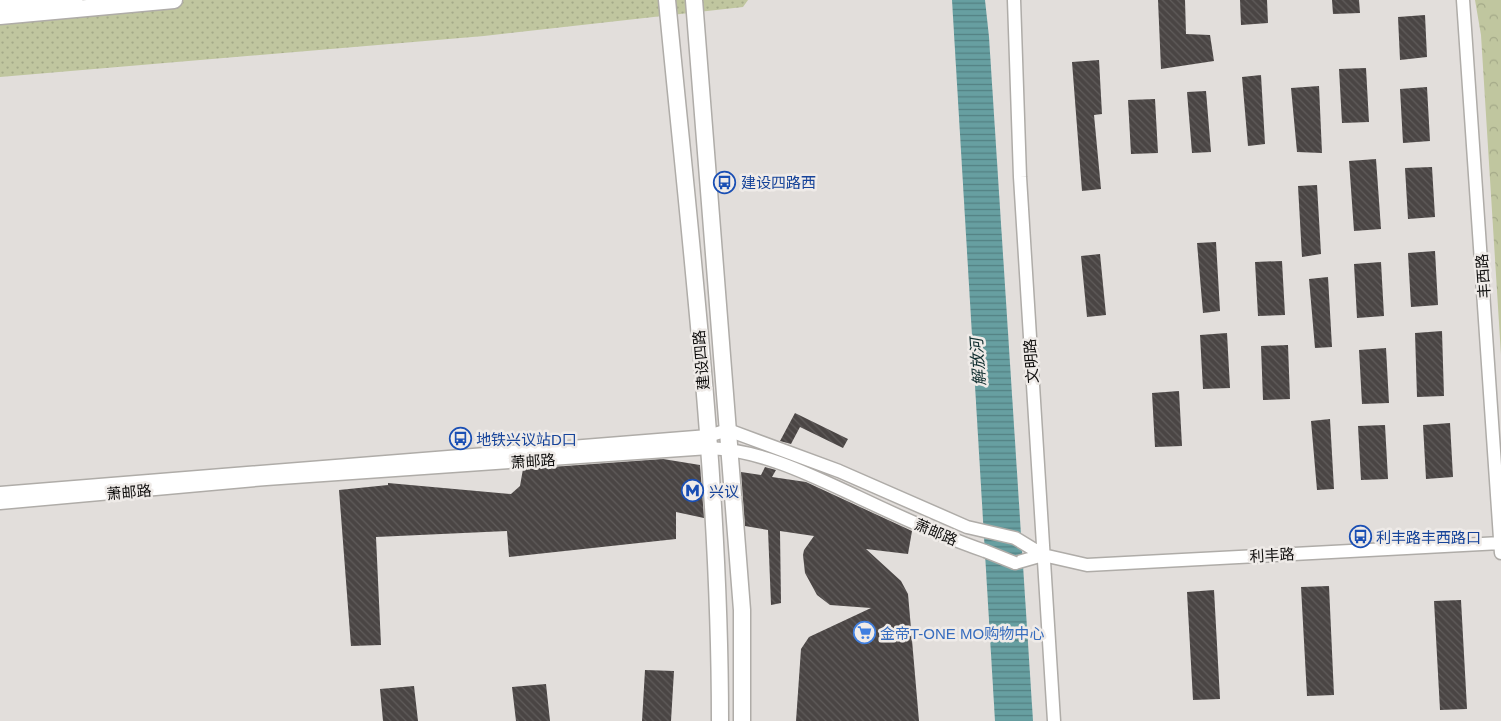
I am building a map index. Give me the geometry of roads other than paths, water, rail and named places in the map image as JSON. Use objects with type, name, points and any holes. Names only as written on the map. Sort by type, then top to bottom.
[{"type":"highway","points":[[0,6],[73,0]]},
{"type":"main road","points":[[0,16],[174,0]]},
{"type":"main road","name":"建设四路","points":[[667,0],[709,442],[720,627],[720,721]]},
{"type":"main road","name":"建设四路","points":[[694,0],[742,610],[742,721]]},
{"type":"street","name":"文明路","points":[[1014,0],[1020,177],[1054,721]]},
{"type":"street","name":"丰西路","points":[[1463,0],[1501,546]]},
{"type":"street","points":[[709,442],[728,430],[839,471],[967,527],[1015,538],[1043,555]]},
{"type":"street","name":"萧邮路","points":[[0,503],[709,442]]},
{"type":"street","name":"萧邮路","points":[[0,493],[460,456],[709,442],[801,470],[944,537],[1015,563],[1043,555]]},
{"type":"street","name":"利丰路","points":[[1043,555],[1087,566],[1501,546]]},
{"type":"water","name":"解放河","points":[[952,0],[985,0],[989,37],[1033,721],[995,721]]},
{"type":"place","name":"建设四路西","points":[[725,182]]},
{"type":"place","name":"地铁兴议站D口","points":[[460,439]]},
{"type":"place","name":"兴议","points":[[693,491]]},
{"type":"place","name":"利丰路丰西路口","points":[[1360,537]]},
{"type":"place","name":"金帝T-ONE MO购物中心","points":[[864,633]]}]
